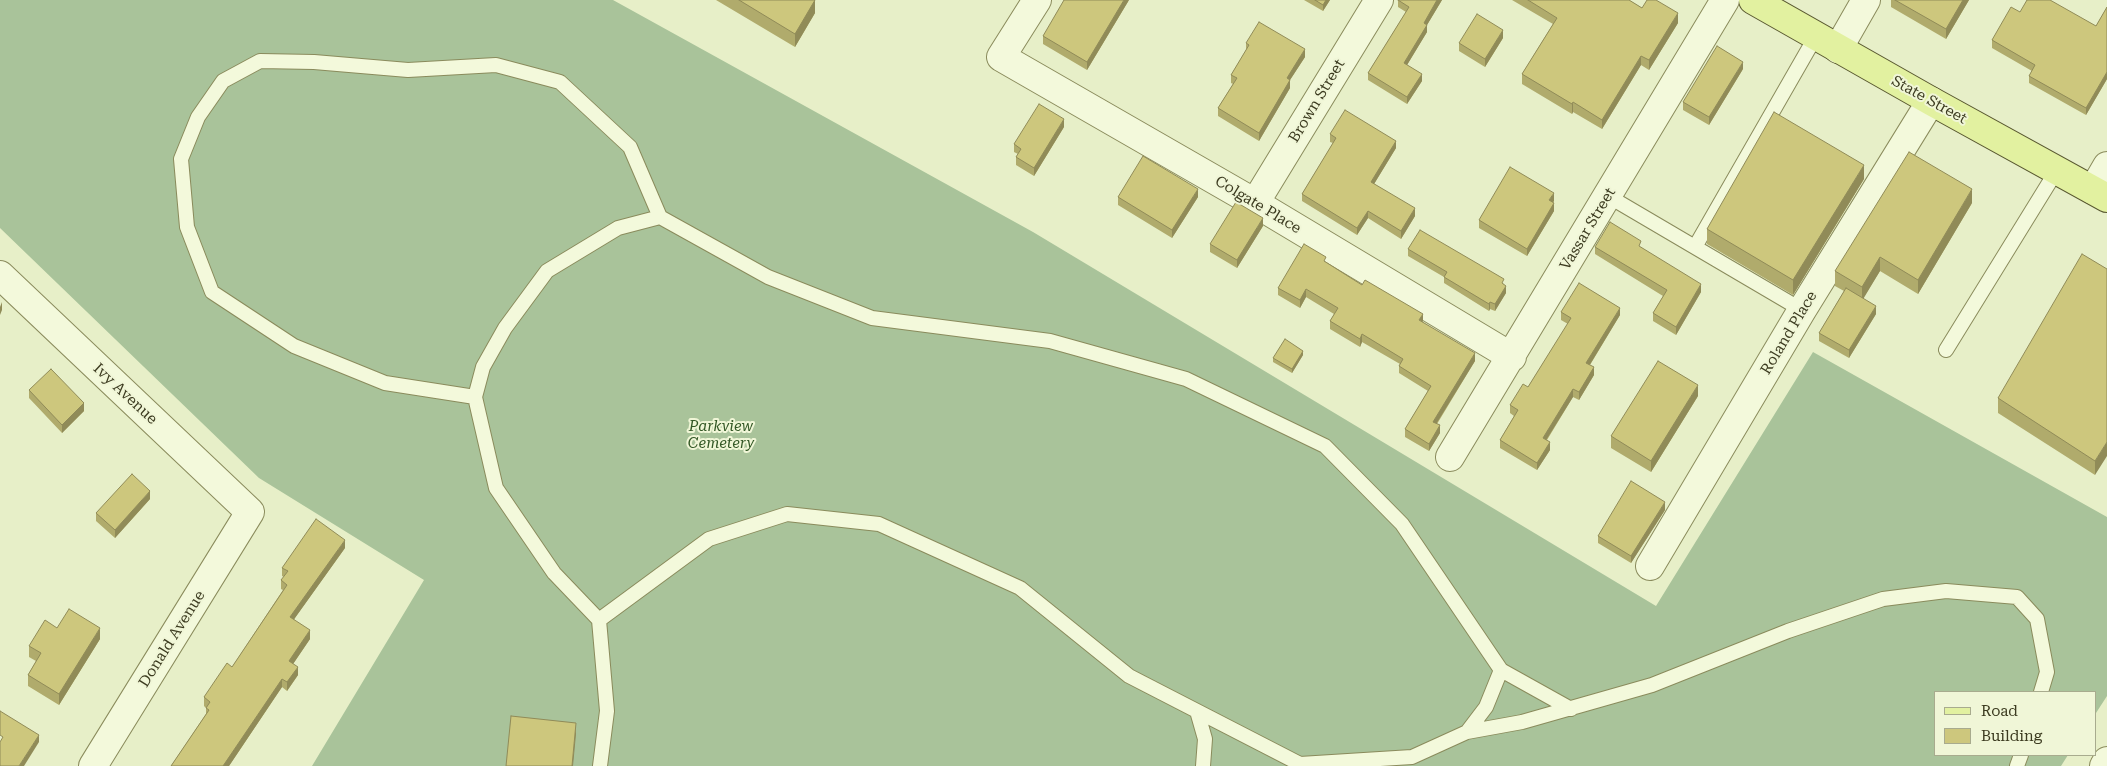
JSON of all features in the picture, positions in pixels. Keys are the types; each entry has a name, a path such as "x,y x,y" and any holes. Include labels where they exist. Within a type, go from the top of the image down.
{"main road":[{"name":"State Street","path":"1753,0 2100,194"}],"street":[{"name":"Colgate Place","path":"1037,0 1001,57 1255,203 1512,357"},
{"name":"Brown Street","path":"1255,203 1379,0"},
{"name":"Vassar Street","path":"1450,457 1512,357 1725,0"},
{"path":"1827,43 1866,0"},
{"name":"Roland Place","path":"1650,566 1802,310 1931,101"},
{"path":"2100,194 2107,166"},
{"name":"Ivy Avenue","path":"0,276 250,512"},
{"name":"Donald Avenue","path":"93,766 250,512"},
{"path":"2104,766 2107,761"}],"lane":[{"path":"1695,247 1827,43"},
{"path":"475,397 385,383 367,376 294,346 212,292 187,227 182,159 198,117 223,81 260,61 314,62 408,70 496,65 560,82 630,147 660,217 768,277 872,318 1050,341 1186,379 1325,446 1402,524 1501,670 1571,709"},
{"path":"1946,350 2057,170"},
{"path":"1608,196 1802,310"},
{"path":"600,766 607,711 600,620 554,573 496,488 475,397 483,367 505,328 547,271 618,228 660,217"},
{"path":"600,620 709,539 787,514 879,524 1020,588 1129,676 1299,765 1408,761 1467,732 1522,722 1652,685 1788,631 1883,599 1946,591 2017,597 2037,619 2047,672 2041,691"},
{"path":"1467,732 1486,707 1501,670"},
{"path":"1197,711 1205,739 1203,766"}],"green space":[{"name":"Parkview Cemetery","path":"0,0 613,0 1033,232 1656,606 1813,352 2107,517 2107,696 2097,711 2097,691 1934,691 1934,756 2067,756 2061,766 312,766 424,580 259,478 0,228"}],"building":[{"path":"739,0 815,0 795,34"},
{"path":"1064,0 1124,0 1087,62 1043,36"},
{"path":"1315,0 1326,0 1323,5"},
{"path":"1398,0 1437,0 1424,23 1427,25 1404,63 1422,74 1407,97 1368,73 1409,7"},
{"path":"1528,0 1629,0 1642,8 1647,0 1656,0 1678,13 1649,60 1641,56 1602,120 1522,74 1557,18"},
{"path":"1895,0 1963,0 1946,29"},
{"path":"2027,0 2050,0 2096,26 2107,7 2107,72 2086,108 2029,76 2035,65 1992,40 2011,7 2020,12"},
{"path":"1477,14 1503,30 1485,59 1459,43"},
{"path":"1259,22 1305,49 1287,78 1290,80 1259,133 1218,108 1237,78 1231,75 1249,45 1246,43"},
{"path":"1717,46 1743,62 1709,117 1683,102"},
{"path":"1039,104 1064,119 1034,168 1016,157 1021,149 1014,144"},
{"path":"1345,110 1396,141 1371,182 1415,208 1401,231 1368,211 1357,228 1302,194 1336,138 1330,134"},
{"path":"1774,112 1864,165 1793,280 1707,229"},
{"path":"1909,152 1972,189 1918,280 1880,257 1862,287 1835,271"},
{"path":"1143,156 1198,189 1172,230 1118,197"},
{"path":"1510,167 1554,193 1549,200 1554,203 1527,249 1479,220"},
{"path":"1236,202 1263,218 1237,260 1210,244"},
{"path":"1610,222 1641,241 1639,246 1701,284 1676,327 1653,313 1667,290 1595,247"},
{"path":"1420,230 1504,279 1502,283 1506,286 1495,304 1490,302 1489,304 1444,277 1447,272 1408,249"},
{"path":"1304,244 1326,257 1324,261 1362,285 1365,280 1423,314 1419,320 1475,353 1433,422 1440,425 1429,444 1405,429 1431,386 1399,366 1403,359 1362,334 1360,339 1330,321 1338,308 1306,289 1300,300 1278,288"},
{"path":"2082,254 2107,269 2107,442 2095,461 1998,398"},
{"path":"1579,283 1620,308 1586,363 1594,367 1579,392 1573,389 1543,438 1550,442 1537,463 1500,440 1518,410 1510,405 1523,384 1528,387 1571,318 1561,312"},
{"path":"1846,288 1876,306 1849,350 1819,333"},
{"path":"1285,339 1303,351 1292,369 1273,358"},
{"path":"1658,361 1698,385 1651,461 1611,436"},
{"path":"51,369 84,403 62,425 29,390"},
{"path":"132,474 150,491 115,530 96,513"},
{"path":"1631,481 1665,502 1631,556 1598,536"},
{"path":"316,519 345,540 290,617 310,630 289,661 298,667 287,682 282,679 223,766 171,766 209,710 206,708 210,702 204,697 227,663 232,667 287,585 281,580 288,571 282,568"},
{"path":"69,609 100,628 59,694 28,675 41,653 29,646 45,620 57,628"},
{"path":"0,711 39,735 19,766 0,766 0,742 3,737 0,735"},
{"path":"511,716 576,723 572,766 506,766"}]}
